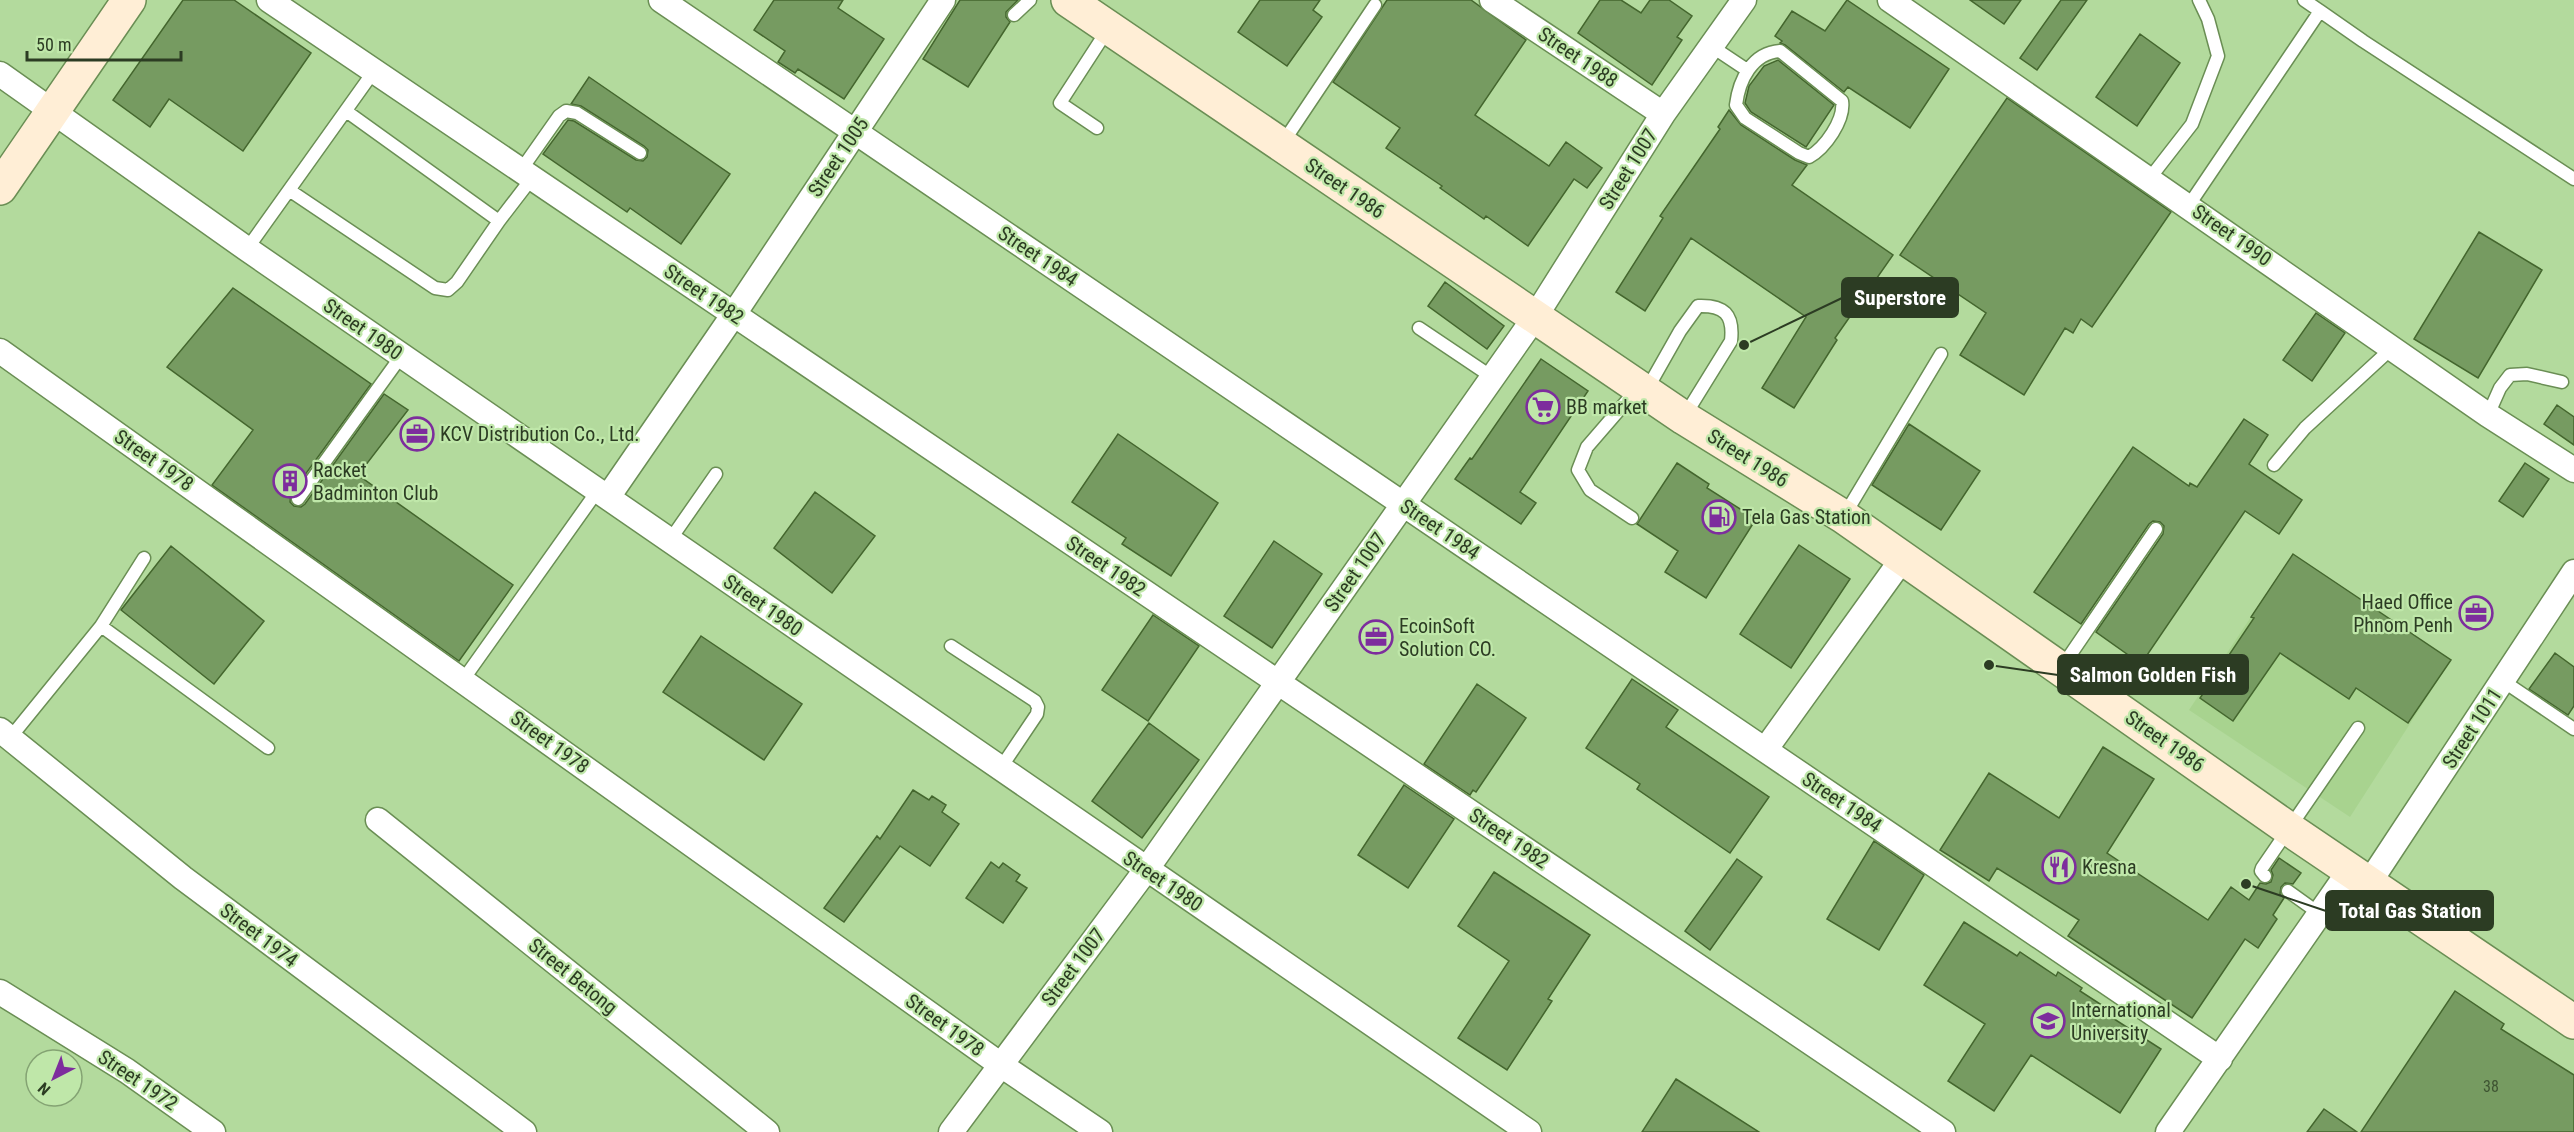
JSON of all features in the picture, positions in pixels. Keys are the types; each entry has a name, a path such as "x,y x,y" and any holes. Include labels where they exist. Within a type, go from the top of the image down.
{"main road":[{"path":"0,188 129,0"},
{"name":"Street 1986","path":"1068,0 1684,418 1844,517 2289,829 2574,1022"}],"street":[{"name":"Street 1982","path":"269,0 1943,1132"},
{"name":"Street 1984","path":"661,0 2220,1059"},
{"name":"Street 1005","path":"603,494 734,314 943,0"},
{"name":"Street 1988","path":"1492,0 1663,114"},
{"name":"Street 1007","path":"951,1132 1146,870 1535,317 1663,114 1743,0"},
{"name":"Street 1990","path":"1890,0 2488,414 2574,470"},
{"name":"Street 1980","path":"0,74 248,249 1529,1132"},
{"name":"Street 1978","path":"0,351 1001,1065 1100,1132"},
{"path":"1766,750 1903,558"},
{"name":"Street 1011","path":"2172,1131 2320,914 2360,877 2503,681 2574,572"},
{"name":"Street 1974","path":"5,734 183,878 524,1132"},
{"name":"Street Betong","path":"378,820 767,1132"},
{"name":"Street 1972","path":"0,992 127,1071 213,1132"}],"lane":[{"path":"1014,15 1030,0"},
{"path":"2150,178 2192,124 2218,56 2208,19 2199,0"},
{"path":"2304,0 2574,179"},
{"path":"1282,145 1375,5"},
{"path":"2189,205 2320,10"},
{"path":"1097,128 1060,103 1109,28"},
{"path":"1711,46 1747,70"},
{"path":"1780,51 1842,101 1844,110 1816,153 1809,157 1799,153 1745,118 1736,105 1738,87 1747,70 1770,52 1780,51"},
{"path":"248,249 374,71"},
{"path":"346,111 499,221"},
{"path":"289,190 435,288 447,290 457,282 499,221 559,116 566,111 577,114 640,153"},
{"path":"1632,518 1590,490 1578,470 1587,447 1642,390 1698,306 1715,306 1728,315 1733,328 1731,341 1684,418"},
{"path":"1419,328 1492,378"},
{"path":"2274,465 2304,428 2392,348"},
{"path":"1844,517 1941,354"},
{"path":"298,499 402,355"},
{"path":"2488,414 2500,388 2510,375 2527,374 2562,382"},
{"path":"670,540 716,474"},
{"path":"463,680 603,494"},
{"path":"2061,668 2156,529"},
{"path":"5,734 100,626 144,558"},
{"path":"100,626 268,748"},
{"path":"951,646 1035,701 1038,707 1037,714 1000,769"},
{"path":"2503,681 2574,729"},
{"path":"2265,876 2261,871 2262,868 2358,728"},
{"path":"2288,891 2320,914"}],"shaded area":[{"path":"2293,554 2451,660 2350,817 2189,710"}],"building":[{"path":"183,0 234,0 311,53 243,151 169,99 150,127 113,100"},
{"path":"774,0 843,0 838,8 884,39 844,99 798,69 795,73 778,62 785,51 754,30"},
{"path":"960,0 1018,0 1006,12 1006,17 1010,22 968,87 923,59"},
{"path":"1260,0 1320,0 1313,10 1322,17 1287,66 1238,32"},
{"path":"1387,0 1471,0 1526,40 1475,115 1549,166 1566,142 1602,168 1587,188 1574,179 1528,246 1486,216 1484,219 1440,188 1442,186 1386,148 1400,128 1333,82"},
{"path":"1600,0 1621,0 1641,13 1650,0 1669,0 1692,16 1677,37 1682,40 1652,85 1578,33"},
{"path":"1847,0 1949,69 1910,128 1848,87 1844,92 1780,43 1782,41 1775,36 1792,11 1825,31"},
{"path":"1970,0 2021,0 2004,24"},
{"path":"2061,0 2087,0 2037,70 2020,58"},
{"path":"2140,34 2180,63 2137,126 2096,97"},
{"path":"1778,60 1834,105 1806,147 1751,112 1745,103 1749,86 1764,66"},
{"path":"589,77 730,174 681,244 630,208 627,212 543,154 568,120 574,121 636,160 643,161 647,157 648,150 644,146 581,106 571,104"},
{"path":"2007,98 2171,212 2092,327 2081,319 2073,333 2065,328 2024,395 1960,355 1986,313 1900,255"},
{"path":"1729,110 1741,125 1795,160 1807,165 1792,185 1893,255 1835,338 1837,340 1794,408 1762,388 1806,317 1691,238 1645,311 1616,292 1663,218 1660,216 1720,129 1718,127"},
{"path":"2479,232 2542,270 2478,378 2414,339"},
{"path":"1445,282 1504,326 1487,349 1428,306"},
{"name":"Racket Badminton Club","path":"233,288 371,384 291,494 290,502 294,506 301,507 305,504 384,394 408,410 358,475 513,585 459,661 212,485 253,430 167,367"},
{"path":"2316,313 2345,333 2312,381 2283,360"},
{"path":"1541,359 1588,391 1520,492 1536,503 1521,524 1455,479 1470,458 1472,459"},
{"path":"2557,405 2574,417 2574,445 2544,424"},
{"path":"2244,419 2268,435 2249,464 2302,500 2279,534 2245,511 2141,664 2096,632 2163,534 2164,526 2160,522 2153,521 2149,524 2081,624 2034,592 2133,447 2189,486 2190,483 2197,487"},
{"path":"1909,424 1980,471 1941,530 1872,485"},
{"path":"1118,434 1218,503 1171,576 1122,544 1126,538 1072,502"},
{"path":"1677,463 1709,484 1707,488 1756,519 1706,598 1665,572 1678,551 1637,524"},
{"path":"2525,463 2549,479 2523,517 2499,501"},
{"path":"815,492 875,536 832,593 774,548"},
{"path":"1274,541 1322,574 1272,648 1224,616"},
{"path":"1799,545 1850,579 1791,668 1740,634"},
{"path":"171,546 264,621 214,684 121,610"},
{"path":"2293,554 2451,660 2408,723 2356,688 2349,699 2280,653 2233,721 2200,698 2254,618 2251,617"},
{"path":"1153,615 1199,646 1148,721 1102,690"},
{"path":"701,636 802,704 764,760 663,692"},
{"path":"2555,653 2574,667 2574,706 2568,715 2529,689"},
{"path":"1632,679 1678,710 1666,727 1769,797 1730,853 1637,789 1640,784 1586,748"},
{"path":"1477,684 1526,718 1476,792 1473,790 1470,795 1424,764"},
{"path":"1149,723 1199,760 1142,838 1092,801"},
{"path":"2103,747 2154,779 2107,853 2208,920 2231,887 2249,900 2260,883 2271,882 2273,875 2271,870 2279,858 2301,873 2293,884 2285,883 2281,887 2280,894 2284,898 2273,915 2277,919 2258,948 2245,939 2192,1018 2068,936 2079,920 1997,868 1989,881 1940,850 1989,773 2059,818"},
{"path":"1404,785 1454,819 1408,888 1358,855"},
{"path":"913,790 929,800 932,796 946,805 942,812 959,824 930,866 900,846 844,922 824,908 877,836 880,839"},
{"path":"1874,841 1924,875 1879,950 1827,919"},
{"path":"1737,859 1762,877 1710,950 1685,931"},
{"path":"991,862 999,868 1003,863 1020,875 1016,881 1027,888 1003,923 966,898"},
{"path":"1494,872 1590,935 1548,999 1552,1001 1507,1070 1458,1038 1509,961 1458,926"},
{"name":"International University","path":"1964,922 2017,956 2020,952 2056,976 2058,972 2082,988 2080,991 2114,1013 2111,1017 2161,1049 2120,1113 2031,1055 1994,1111 1948,1081 1985,1024 1924,985"},
{"path":"2455,991 2504,1024 2501,1029 2574,1075 2574,1132 2361,1132"},
{"path":"1676,1079 1759,1132 1642,1132"},
{"path":"2324,1109 2357,1132 2307,1132"}],"place":[{"name":"Superstore","path":"1744,345"},
{"name":"BB market","path":"1543,407"},
{"name":"KCV Distribution Co., Ltd.","path":"417,434"},
{"name":"Racket Badminton Club","path":"290,481"},
{"name":"Tela Gas Station","path":"1719,517"},
{"name":"Haed Office Phnom Penh","path":"2476,613"},
{"name":"EcoinSoft Solution CO.","path":"1376,637"},
{"name":"Salmon Golden Fish","path":"1989,665"},
{"name":"Kresna","path":"2059,867"},
{"name":"Total Gas Station","path":"2246,884"},
{"name":"International University","path":"2048,1021"}]}
